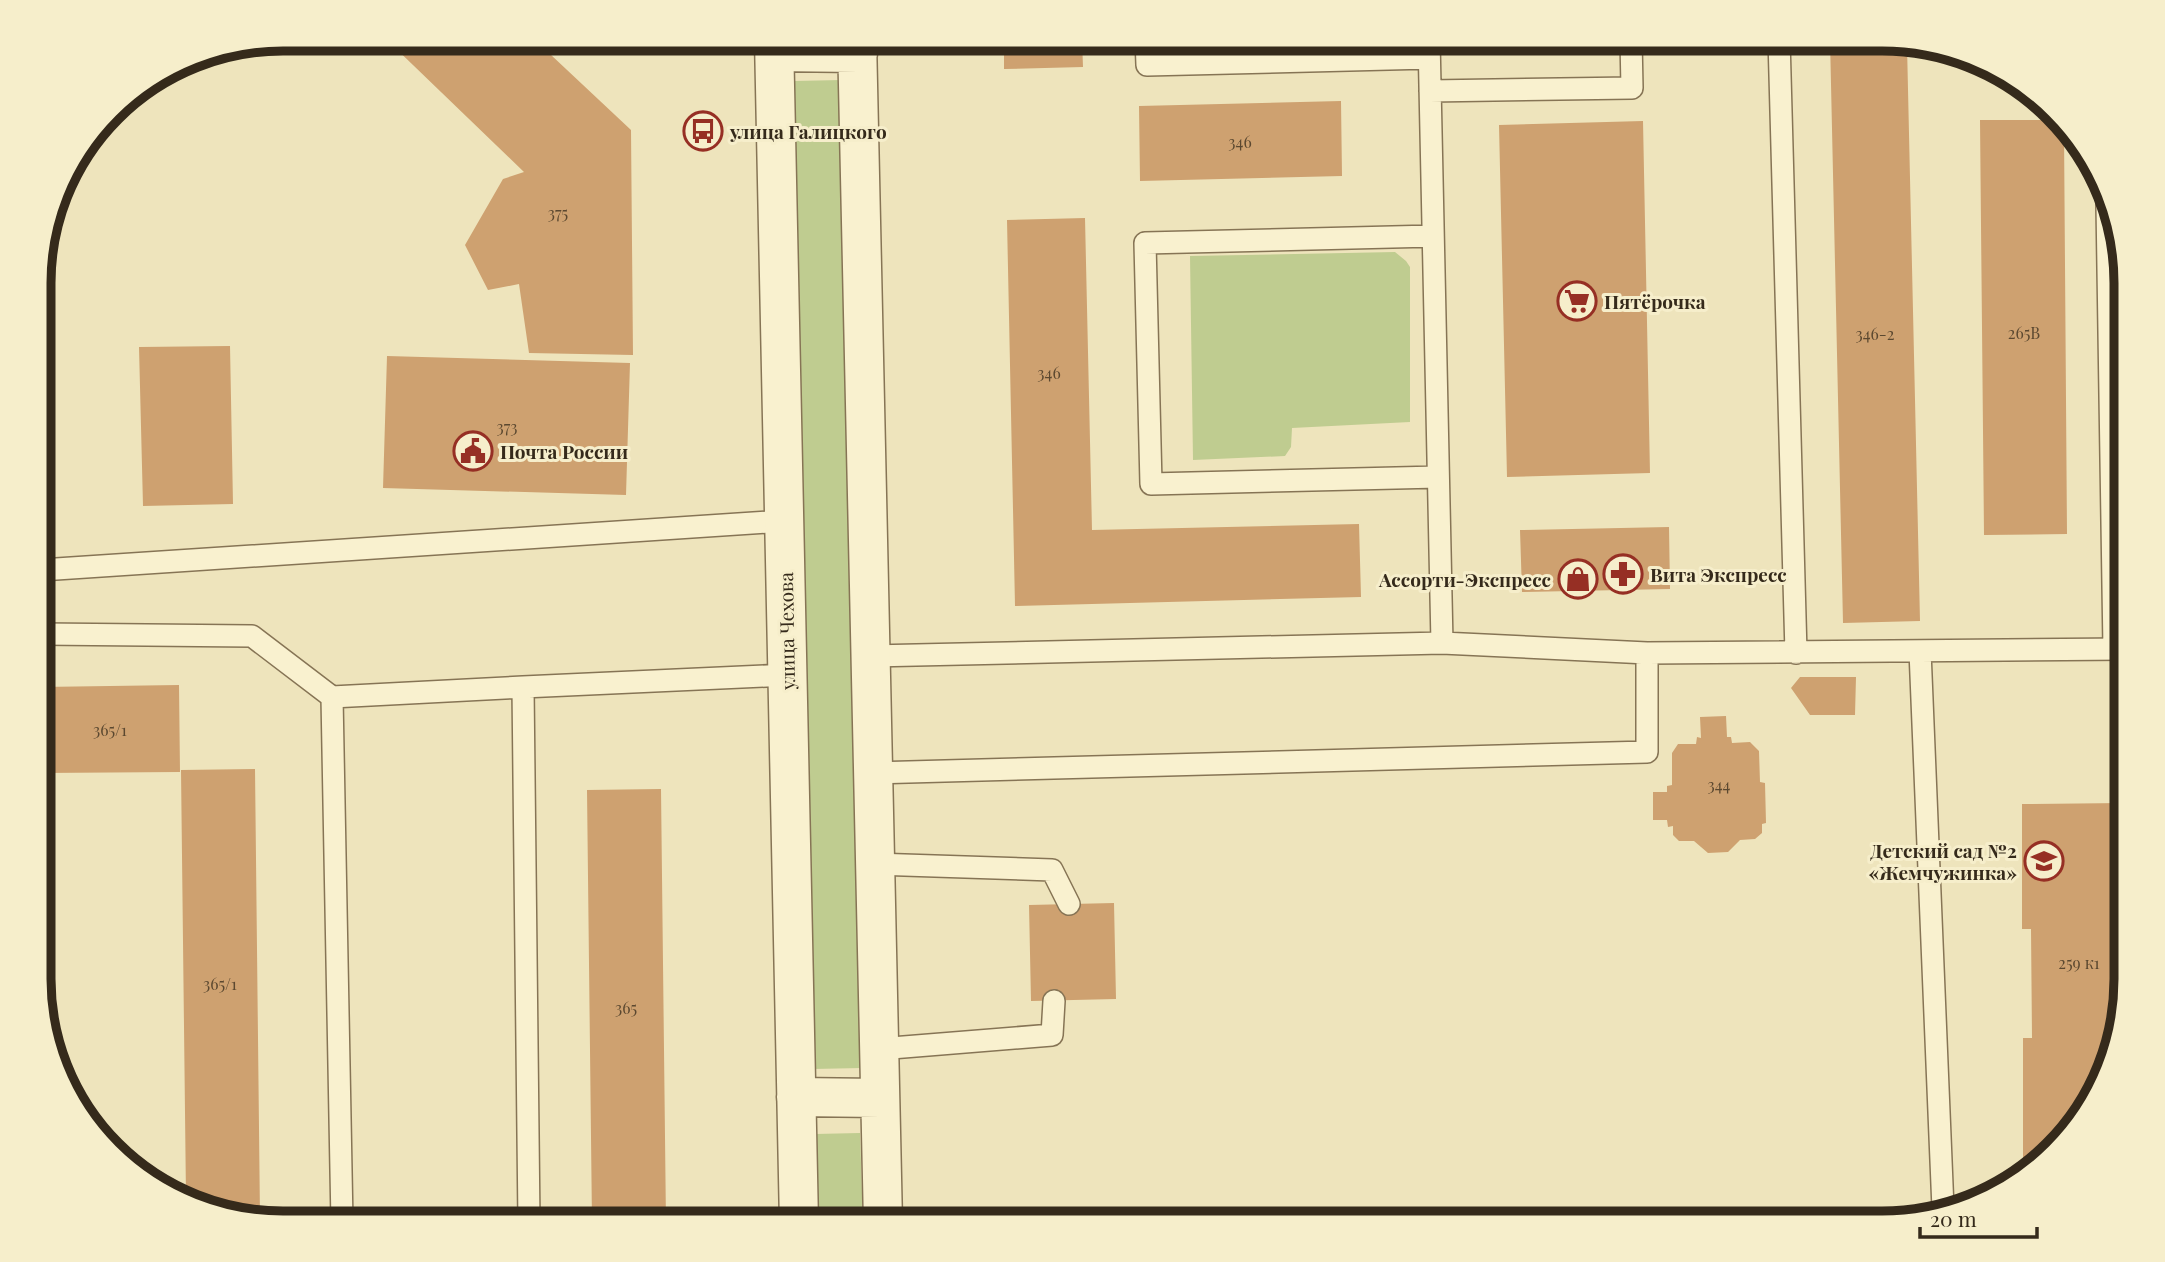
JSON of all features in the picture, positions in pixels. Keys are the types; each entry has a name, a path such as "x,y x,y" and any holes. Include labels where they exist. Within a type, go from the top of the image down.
{"street":[{"name":"улица Чехова","path":"774,51 799,1211"},
{"path":"858,51 883,1211"},
{"path":"796,1097 880,1098"}],"lane":[{"path":"1146,51 1147,65 1379,51"},
{"path":"1429,51 1442,642"},
{"path":"1430,91 1632,88 1631,51"},
{"path":"1779,51 1796,653"},
{"path":"2108,232 2114,444"},
{"path":"1433,236 1145,243 1151,484 1438,477"},
{"path":"51,569 784,521"},
{"path":"51,634 252,636 332,697 788,674"},
{"path":"871,656 1442,642 1647,653 2114,649"},
{"path":"1920,651 1943,1203"},
{"path":"872,774 1647,752 1647,653"},
{"path":"523,687 529,1211"},
{"path":"332,697 342,1211"},
{"path":"874,864 1052,870 1069,904"},
{"path":"879,1049 1052,1035 1054,1001"}],"green space":[{"path":"842,80 862,1068 813,1069 794,81"},
{"path":"1395,252 1410,267 1410,422 1292,428 1291,447 1285,456 1193,460 1190,256"},
{"path":"860,1133 863,1211 817,1211 815,1134"}],"building":[{"path":"398,51 547,51 631,130 633,355 529,353 519,284 488,290 465,245 503,179 524,172"},
{"path":"1004,51 1082,51 1083,67 1004,69"},
{"path":"1830,51 1907,53 1920,621 1843,623"},
{"path":"1341,101 1342,176 1140,181 1139,106"},
{"path":"1980,120 2047,120 2064,140 2067,534 1984,535"},
{"path":"1643,121 1650,473 1507,477 1499,125"},
{"path":"1085,218 1092,530 1359,524 1361,597 1015,606 1007,220"},
{"path":"230,346 233,504 143,506 139,347"},
{"path":"387,356 630,363 626,495 383,488"},
{"path":"1669,527 1670,589 1522,592 1520,530"},
{"path":"1800,677 1856,677 1855,715 1810,715 1791,688"},
{"path":"179,685 180,772 51,773 51,687"},
{"path":"1726,716 1727,737 1731,737 1732,743 1750,742 1759,751 1760,782 1765,783 1766,823 1762,824 1762,833 1755,839 1740,840 1728,852 1708,853 1694,841 1679,841 1673,835 1673,826 1668,827 1667,820 1653,820 1653,792 1667,792 1667,786 1672,785 1672,753 1678,744 1696,744 1697,737 1701,738 1700,717"},
{"path":"255,769 260,1209 223,1203 186,1190 181,770"},
{"path":"661,789 666,1211 592,1211 587,790"},
{"path":"2114,803 2114,994 2106,1039 2097,1068 2083,1095 2066,1120 2026,1161 2023,1161 2023,1038 2032,1038 2031,929 2022,929 2022,804"},
{"path":"1114,903 1116,999 1031,1001 1029,905"}],"place":[{"name":"улица Галицкого","path":"703,131"},
{"name":"Пятёрочка","path":"1577,301"},
{"name":"Почта России","path":"473,451"},
{"name":"Вита Экспресс","path":"1623,574"},
{"name":"Ассорти-Экспресс","path":"1578,579"},
{"name":"Детский сад №2 «Жемчужинка»","path":"2044,861"}]}
